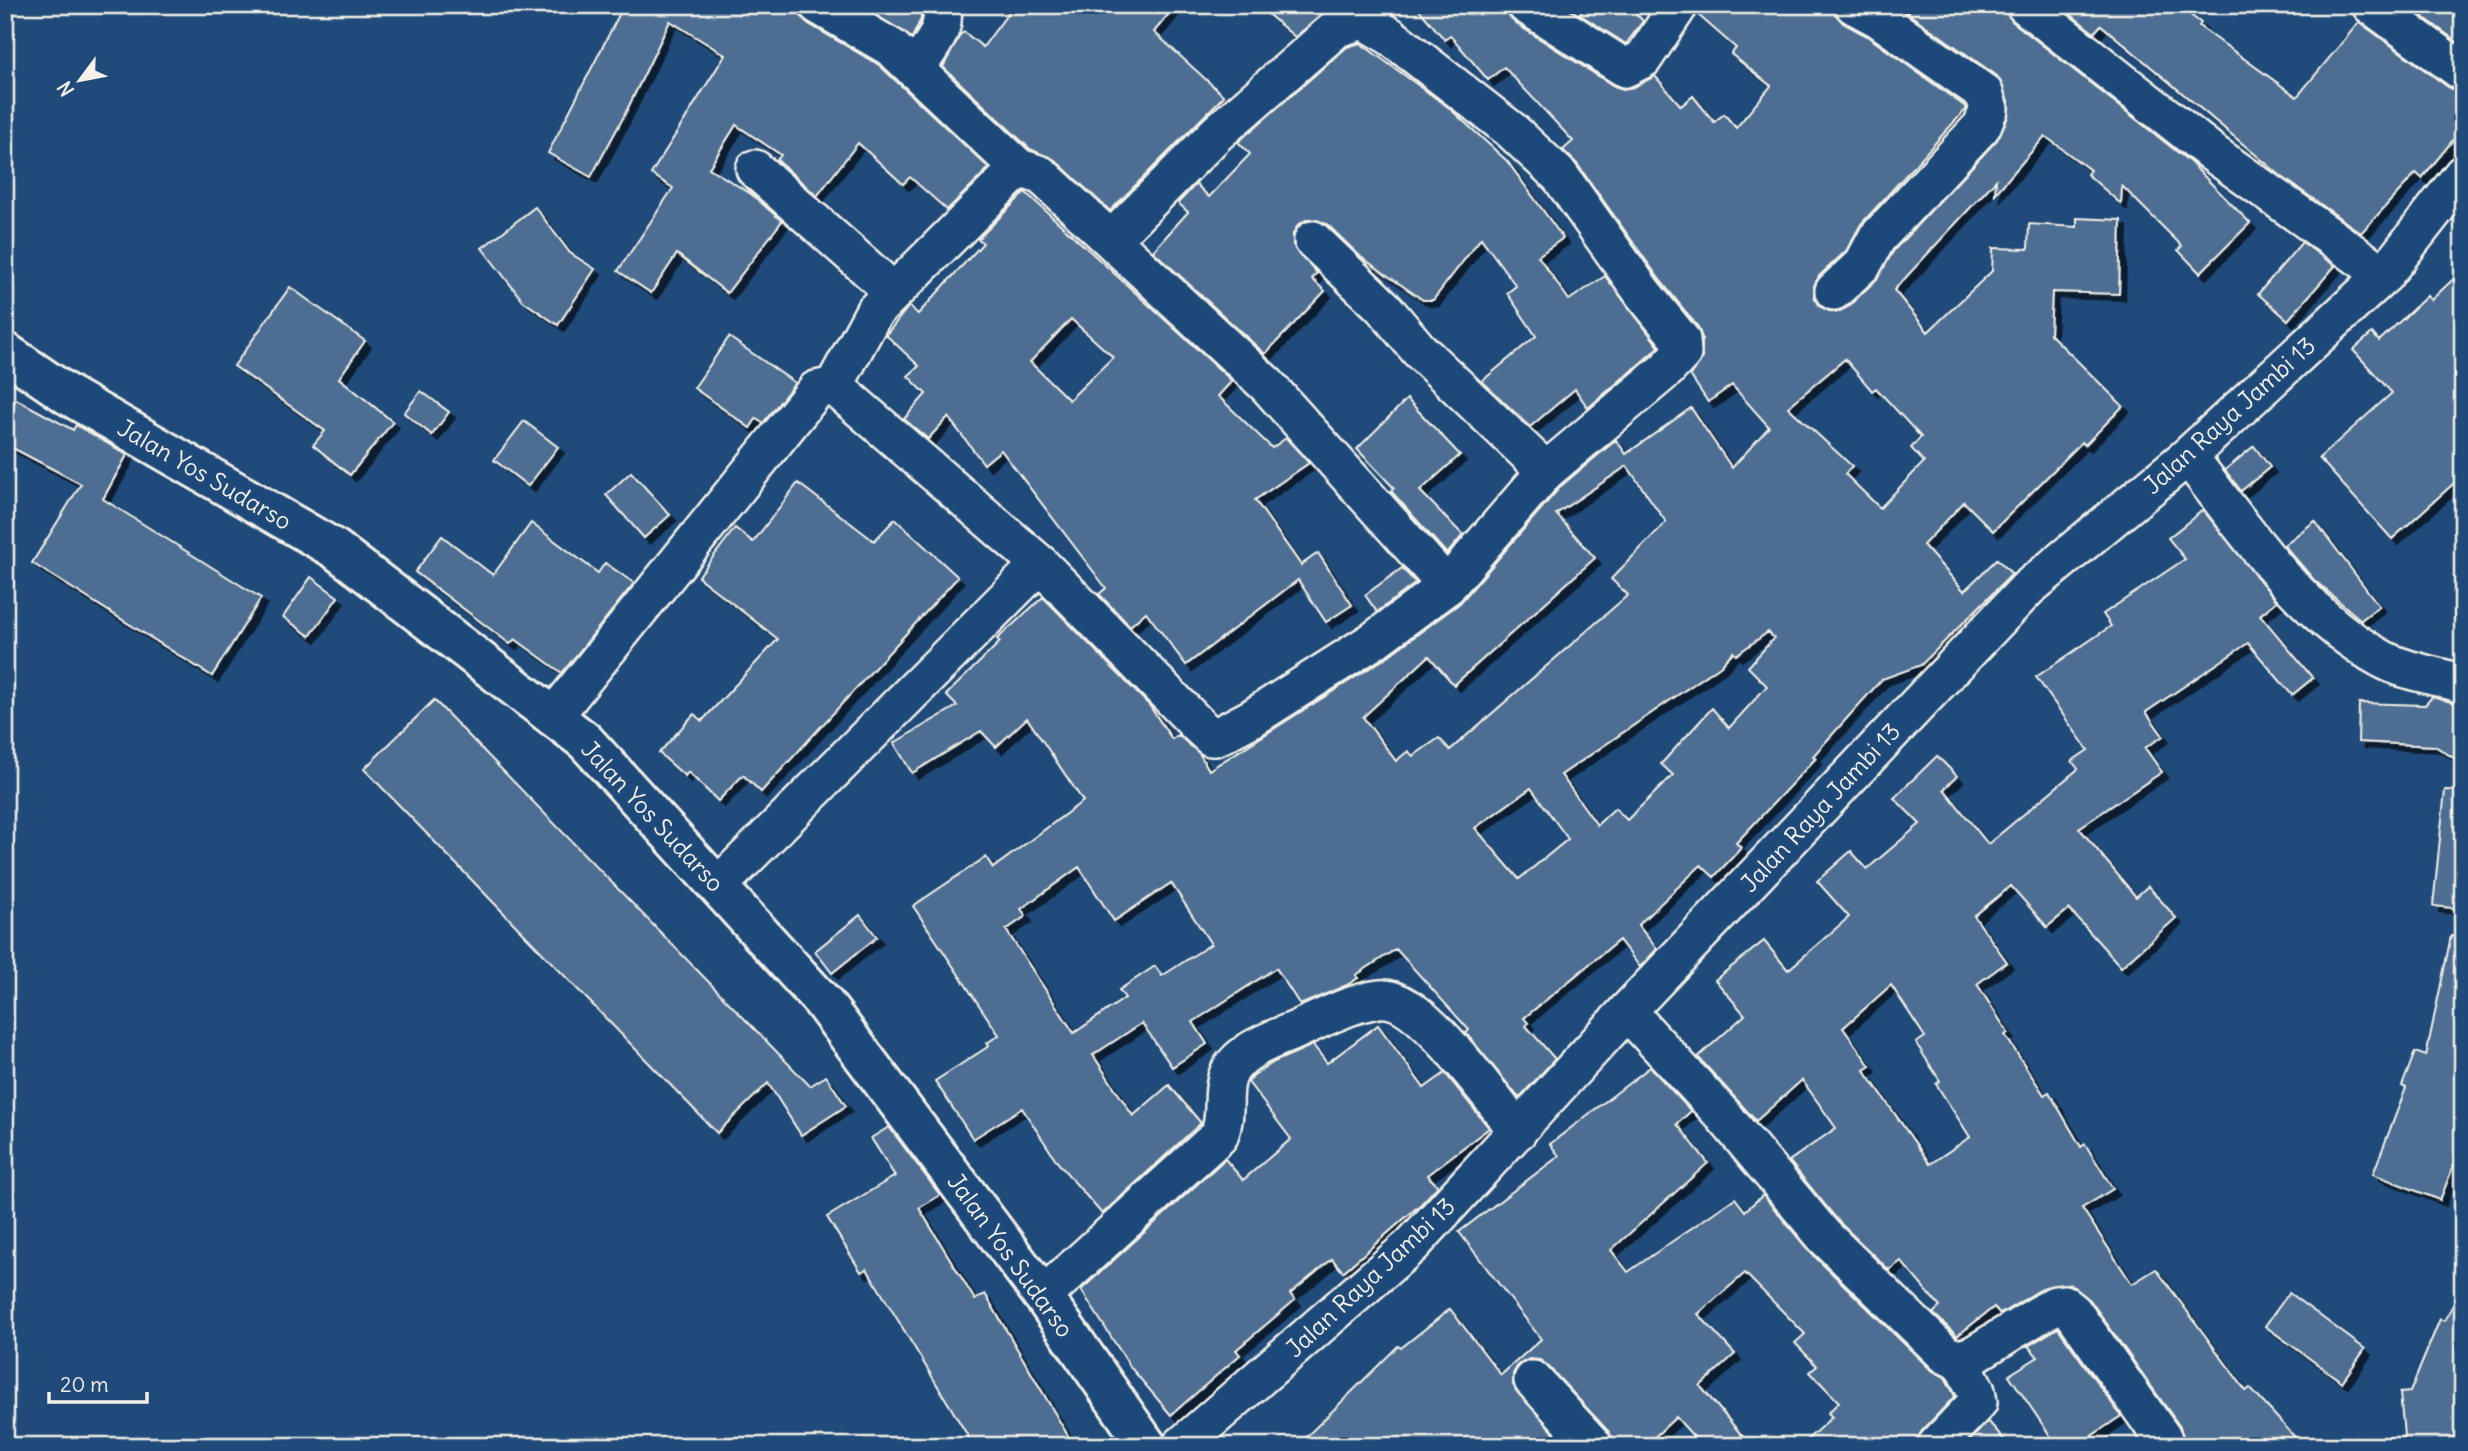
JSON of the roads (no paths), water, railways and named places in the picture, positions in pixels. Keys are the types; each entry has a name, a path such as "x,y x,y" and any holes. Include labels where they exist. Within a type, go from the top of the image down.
{"highway":[{"name":"Jalan Yos Sudarso","path":"5,352 68,395 335,549 585,741 822,1001 1043,1296 1147,1446"}],"street":[{"path":"818,5 892,48 1019,168 1041,174 1112,239 1267,385 1447,586"},
{"path":"915,70 941,29 944,16 940,5"},
{"path":"1526,5 1625,68 1643,59 1679,5"},
{"path":"1834,291 1863,264 1877,238 1982,126 1989,109 1984,93 1878,18 1854,5"},
{"path":"2025,5 2214,154 2384,275"},
{"path":"2371,5 2463,72"},
{"path":"834,387 1040,564 1210,737 1252,718 1373,642 1447,586 1546,471 1668,369 1682,353 1681,340 1643,293 1560,176 1500,121 1390,36 1363,20 1337,28 1247,107 1112,239"},
{"path":"834,387 874,312 1019,168"},
{"path":"755,169 894,292"},
{"name":"Jalan Raya Jambi 13","path":"1181,1446 1412,1245 1627,1011 2028,588 2188,456 2384,275 2463,174"},
{"path":"1313,240 1383,307 1419,350 1546,471"},
{"path":"553,717 816,390 834,387"},
{"path":"2188,456 2289,584 2333,629 2383,660 2463,684"},
{"path":"719,886 1040,564"},
{"path":"1043,1296 1219,1136 1226,1118 1226,1079 1237,1059 1278,1037 1352,1006 1380,999 1393,999 1418,1013 1518,1131"},
{"path":"1627,1011 1722,1114 1824,1236 1946,1355 1960,1359 1973,1354 2055,1305 2063,1304 2073,1312 2163,1439"},
{"path":"1936,1446 1978,1402 1976,1391 1960,1359"},
{"path":"1533,1380 1594,1446"}]}
